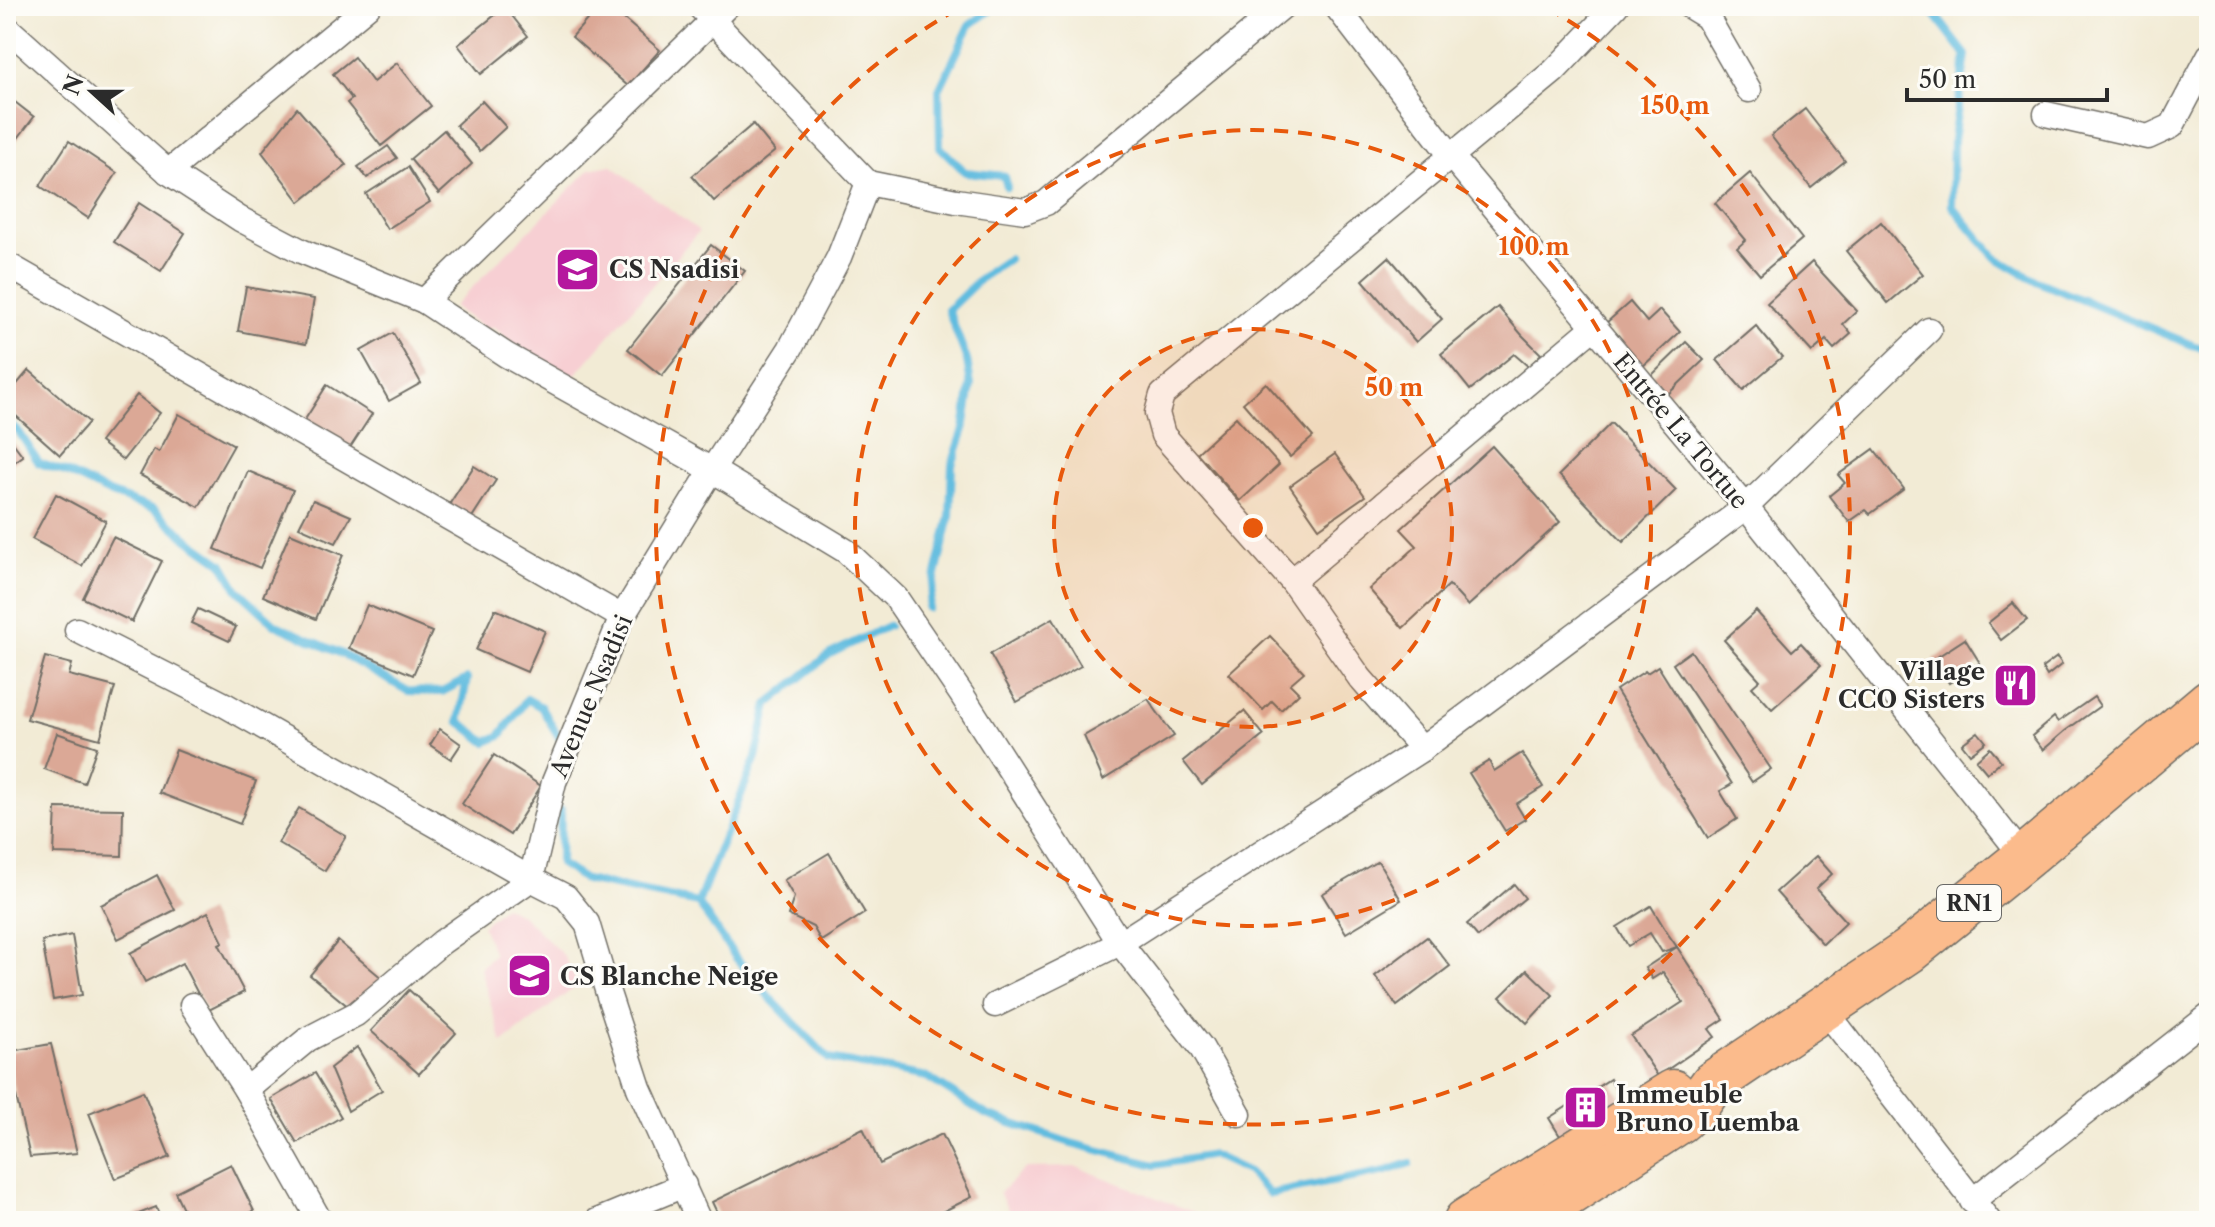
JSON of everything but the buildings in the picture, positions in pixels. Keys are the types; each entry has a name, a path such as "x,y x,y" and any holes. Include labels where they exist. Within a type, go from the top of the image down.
{"highway":[{"name":"RN1","path":"1549,1219 1681,1120 1713,1083 1909,951 2209,702"},
{"name":"RN1","path":"1466,1221 1659,1099 1682,1087 1713,1083"},
{"path":"1549,1219 1555,1164"}],"street":[{"path":"424,301 713,10 868,183 1025,211 1046,203 1283,6"},
{"name":"Entrée La Tortue","path":"1336,6 1452,157 1746,507 2024,858"},
{"path":"1422,749 1360,678 1292,581 1163,435 1157,413 1162,395 1554,71 1616,6"},
{"path":"1689,6 1707,17 1749,90"},
{"path":"168,172 365,7"},
{"path":"6,27 168,172 240,219 301,251 424,301 506,355 712,470 846,551 896,598 962,695 1120,943 1201,1047 1239,1114"},
{"path":"2046,114 2148,137 2172,126 2209,56"},
{"name":"Avenue Nsadisi","path":"531,879 554,782 622,617 790,349 839,257 868,183"},
{"path":"6,264 622,617"},
{"path":"1292,581 1594,327"},
{"path":"995,1005 1120,943 1422,749 1746,507 1929,330"},
{"path":"77,630 225,705 566,897 587,923 639,1088 699,1221"},
{"path":"246,1090 308,1039 356,1014 442,942 531,879"},
{"path":"192,1005 246,1090 320,1221"},
{"path":"1825,1010 1989,1221"},
{"path":"1972,1201 2209,1016"},
{"path":"597,1221 684,1185"}],"shaded area":[{"name":"CS Nsadisi","path":"611,165 699,231 559,394 493,326 487,330 453,307 590,169"},
{"name":"CS Blanche Neige","path":"505,906 523,916 564,956 578,985 502,1043 480,968 494,954 482,926"},
{"path":"1077,1167 1216,1221 1014,1221 999,1193 1026,1168"}],"waterway":[{"path":"996,6 970,25 939,90 940,147 965,172 1004,176 1007,187"},
{"path":"1928,6 1966,55 1953,140 1952,206 1995,257 2034,280 2209,350"},
{"path":"928,608 950,516 952,465 964,429 971,385 967,360 948,310 982,277 1008,259"},
{"path":"6,421 19,432 39,463 155,510 222,563 238,590 276,625 342,654 408,691 442,692 467,679 459,721 486,742 500,736 527,699 541,707 560,739"},
{"path":"888,626 830,654 768,704 756,757 698,903 736,958 829,1059 927,1077 987,1115 1071,1143 1155,1165 1213,1155 1247,1171 1270,1194 1386,1171 1410,1163"},
{"path":"561,810 560,864 585,880 698,903"}],"place":[{"name":"CS Nsadisi","path":"578,269"},
{"name":"Village CCO Sisters","path":"2016,685"},
{"name":"CS Blanche Neige","path":"529,976"},
{"name":"Immeuble Bruno Luemba","path":"1585,1108"}]}
